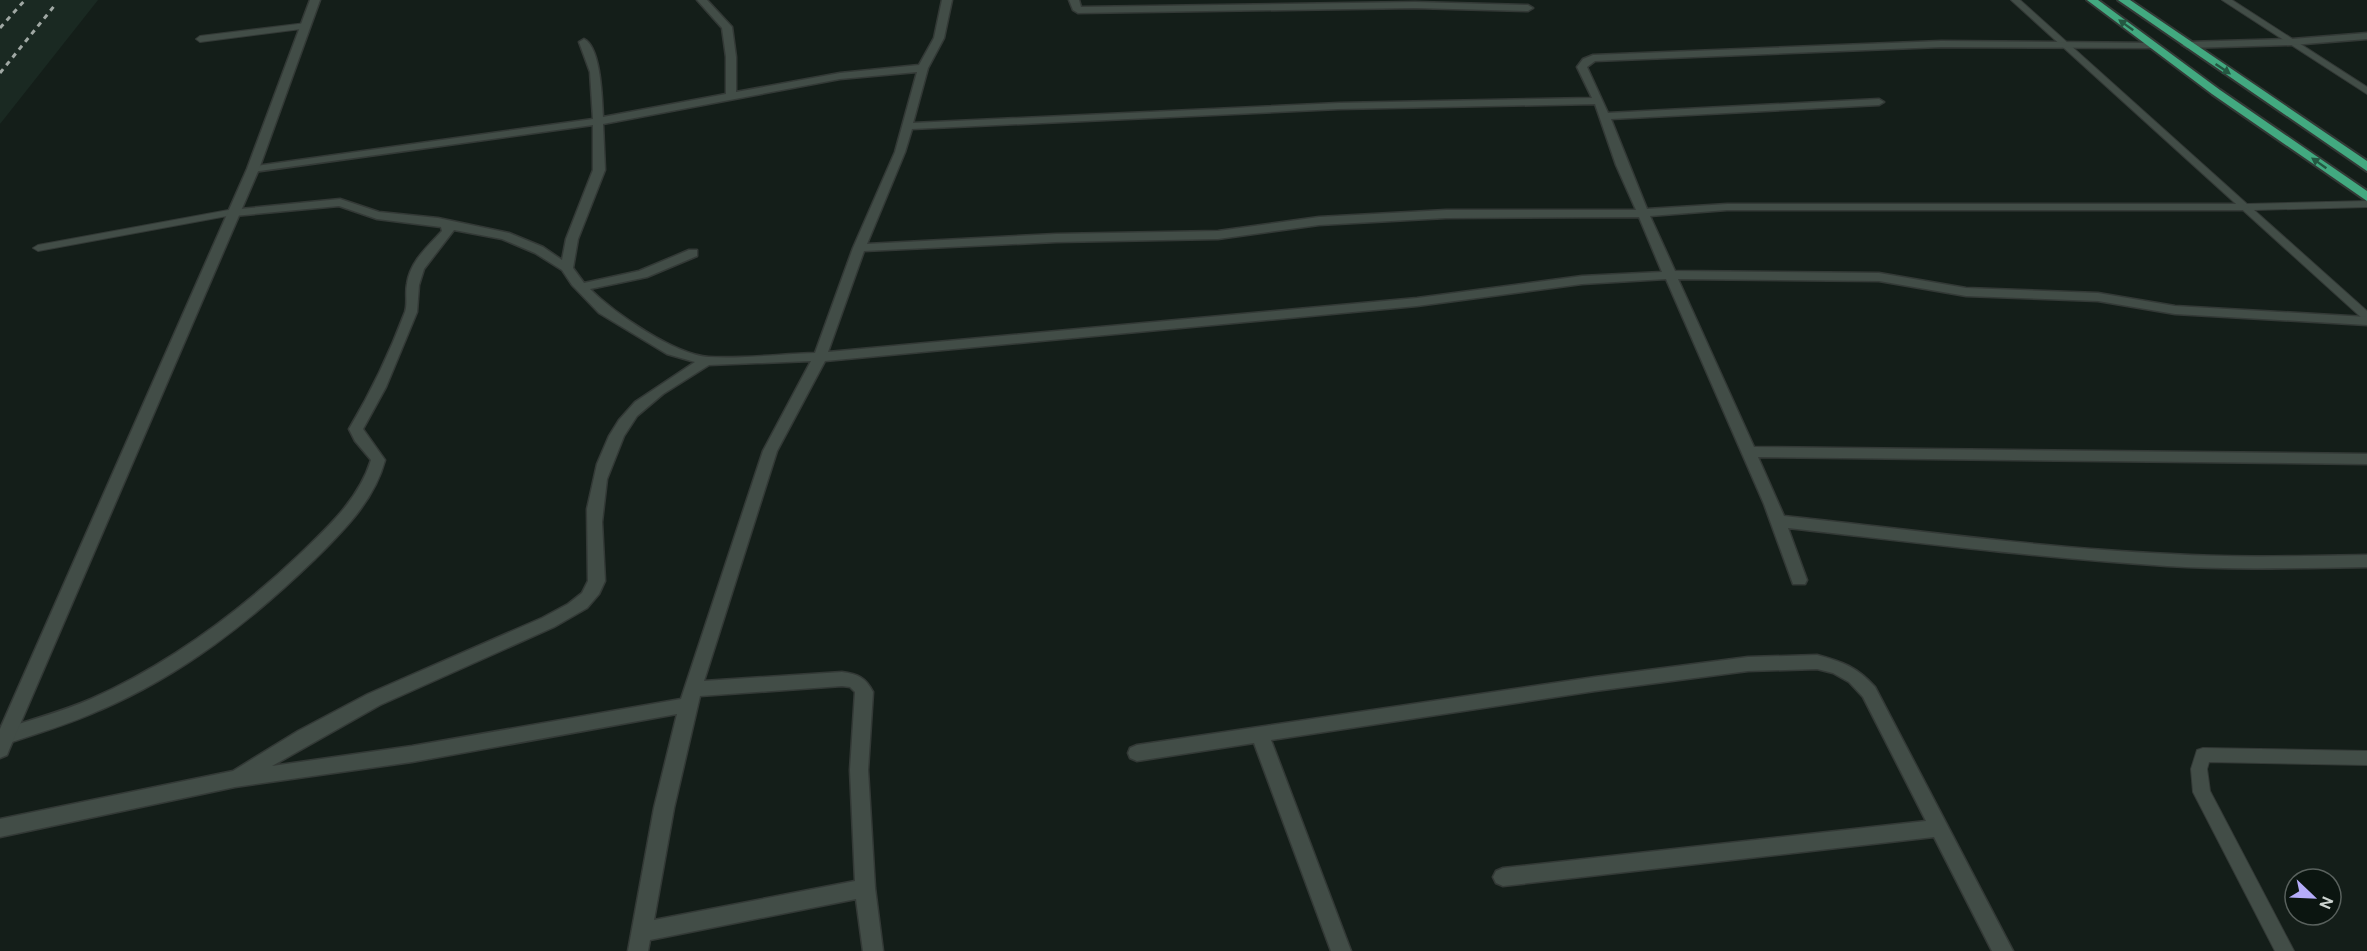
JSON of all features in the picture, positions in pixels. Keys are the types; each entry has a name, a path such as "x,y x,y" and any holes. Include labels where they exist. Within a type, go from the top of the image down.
{"highway":[{"path":"2092,0 2216,92 2367,197"},
{"path":"2123,0 2367,167"}],"street":[{"path":"3,743 253,170 315,0"},
{"path":"702,0 727,27 731,57 731,95"},
{"path":"865,888 636,945 664,808 691,697 770,451 820,357 858,248 900,153 923,68 939,38 947,0"},
{"path":"1074,0 1078,10 1251,3 1528,8"},
{"path":"2187,45 2292,42 2367,36"},
{"path":"567,268 572,239 599,170 600,121 596,72 584,42"},
{"path":"1799,580 1778,521 1749,452 1643,213 1599,101 1582,67 1586,61 1593,58 1941,44 2152,45"},
{"path":"253,170 600,121 840,76 923,68"},
{"path":"908,126 1339,106 1599,101"},
{"path":"1605,116 1879,102"},
{"path":"234,212 340,202 377,215 438,222 505,236 539,250 567,268 581,287 604,310 643,335 672,351 706,361 820,357 1417,302 1582,280 1670,275 1879,277 1965,292 2098,297 2175,310 2367,319"},
{"path":"858,248 1056,238 1218,235 1318,221 1446,214 1643,213 1727,207 2243,207"},
{"path":"3,743 96,704 159,674 223,632 282,582 345,519 375,473 378,460 373,450 358,438 356,429 379,388 404,326 413,310 416,269 448,232 447,225"},
{"path":"581,287 643,273 693,253"},
{"path":"235,779 291,743 420,677 549,622 576,608 590,596 596,582 594,521 600,479 618,432 632,413 651,396 706,361"},
{"path":"1749,452 2367,459"},
{"path":"1778,521 2017,547 2168,560 2367,561"},
{"path":"1137,753 1595,684 1748,664 1817,662 1838,668 1855,677 1869,692 2003,951"},
{"path":"0,828 235,779 412,754 691,697 842,679 853,680 862,685 864,692 859,770 865,888 873,951"},
{"path":"1260,735 1341,951"},
{"path":"1503,878 1940,828"}],"lane":[{"path":"2015,0 2367,319"},
{"path":"2226,0 2367,91"},
{"path":"200,39 306,26"},
{"path":"2243,207 2367,204"},
{"path":"38,248 234,212"},
{"path":"2285,951 2202,792 2199,769 2203,755 2367,758"}],"shaded area":[{"path":"0,0 98,0 0,124"}],"railway":[{"path":"0,28 25,0"},
{"path":"0,73 55,5"}]}
